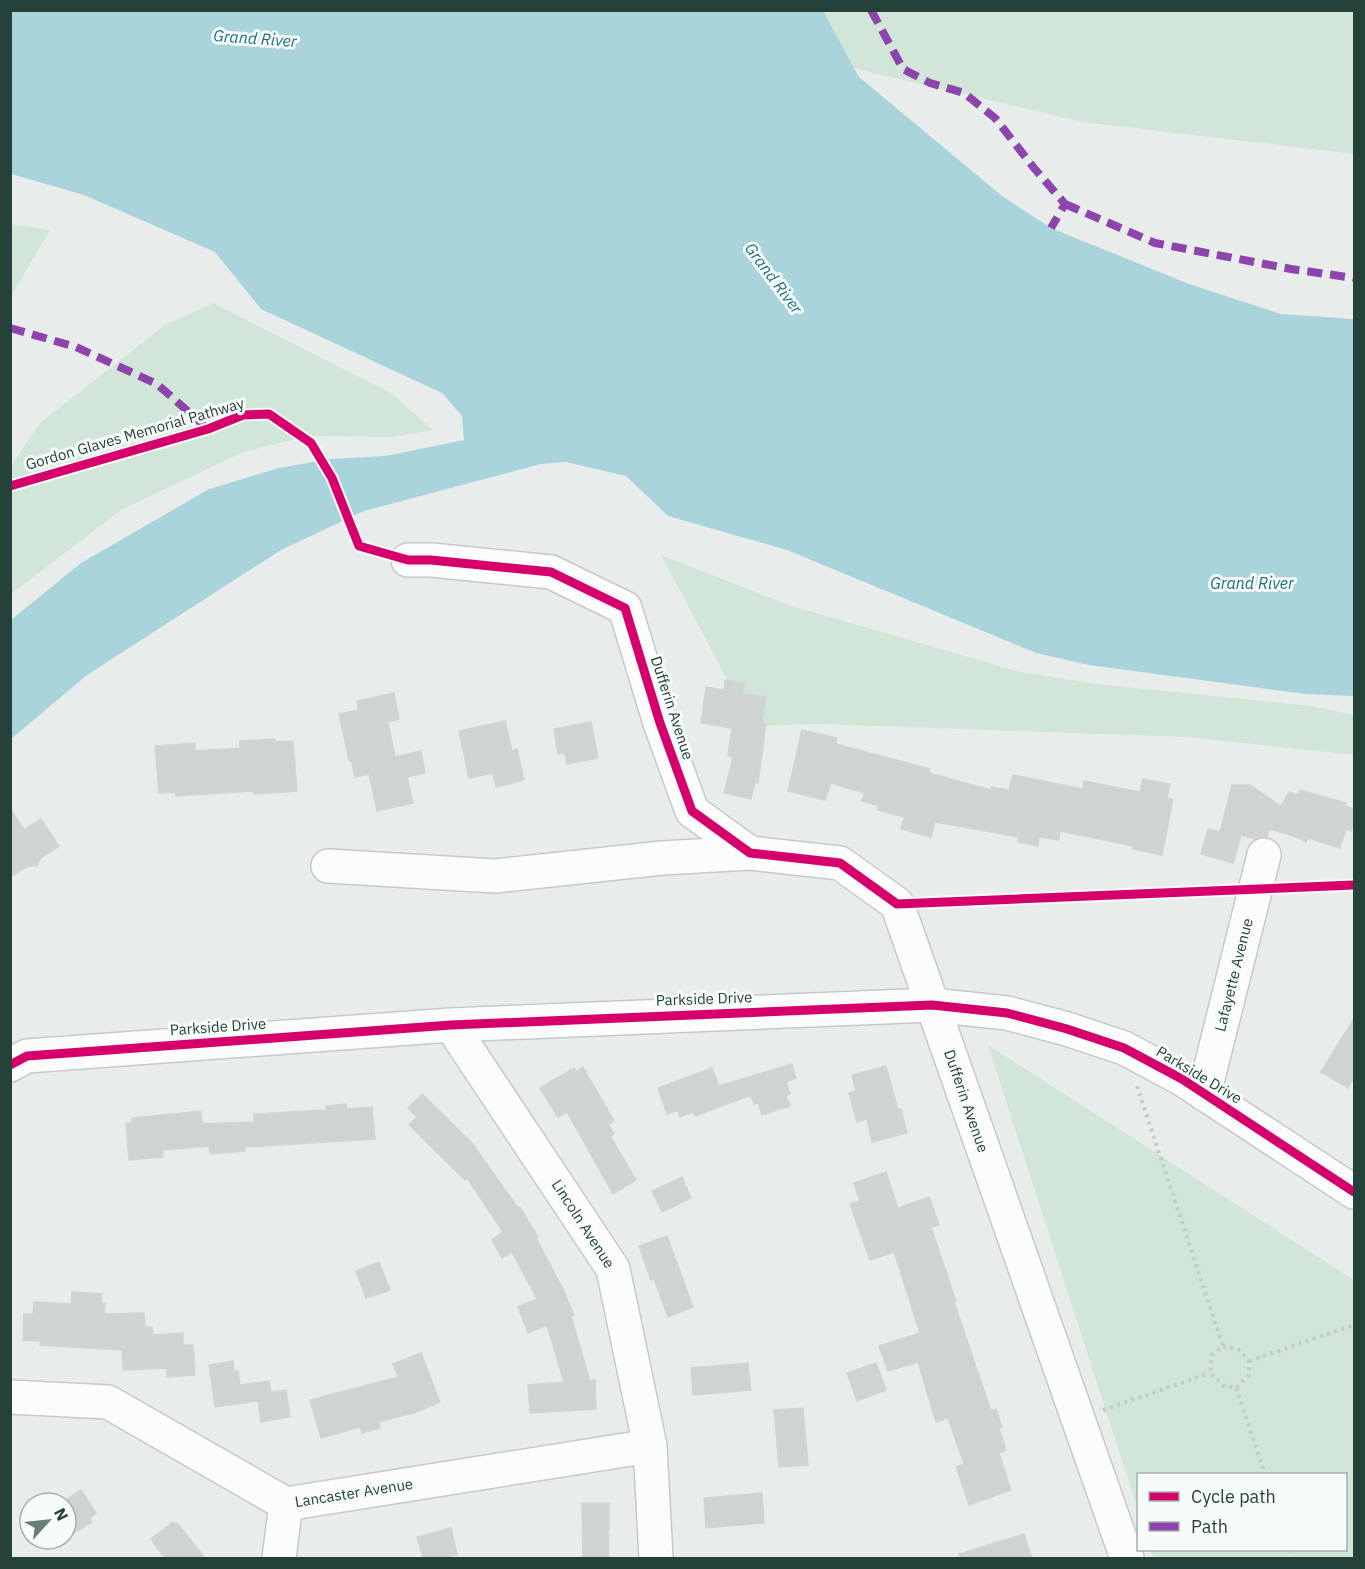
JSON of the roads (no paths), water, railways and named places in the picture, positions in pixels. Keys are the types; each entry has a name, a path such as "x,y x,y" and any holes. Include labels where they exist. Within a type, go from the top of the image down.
{"street":[{"name":"Dufferin Avenue","path":"408,560 551,572 625,608 660,723 692,811 750,853 840,863 897,904 1127,1558"},
{"path":"328,866 495,876 662,858 750,853"},
{"name":"Lafayette Avenue","path":"1204,1094 1264,855"},
{"name":"Parkside Drive","path":"10,1065 27,1056 451,1025 932,1005 1007,1013 1067,1029 1124,1048 1182,1079 1354,1192"},
{"name":"Lincoln Avenue","path":"451,1025 613,1269 650,1446 656,1558"},
{"name":"Lancaster Avenue","path":"10,1397 108,1402 286,1504 650,1446"},
{"path":"279,1558 286,1504"}],"water":[{"name":"Grand River","path":"11,10 823,11 859,77 1002,196 1051,228 1189,284 1281,314 1354,319 1354,696 1306,694 1089,665 1036,653 787,550 668,516 626,476 566,462 541,464 364,511 281,550 87,675 11,739 11,620 81,563 209,489 279,468 330,459 386,456 464,440 462,416 442,393 261,309 215,252 84,195 11,174"}]}
